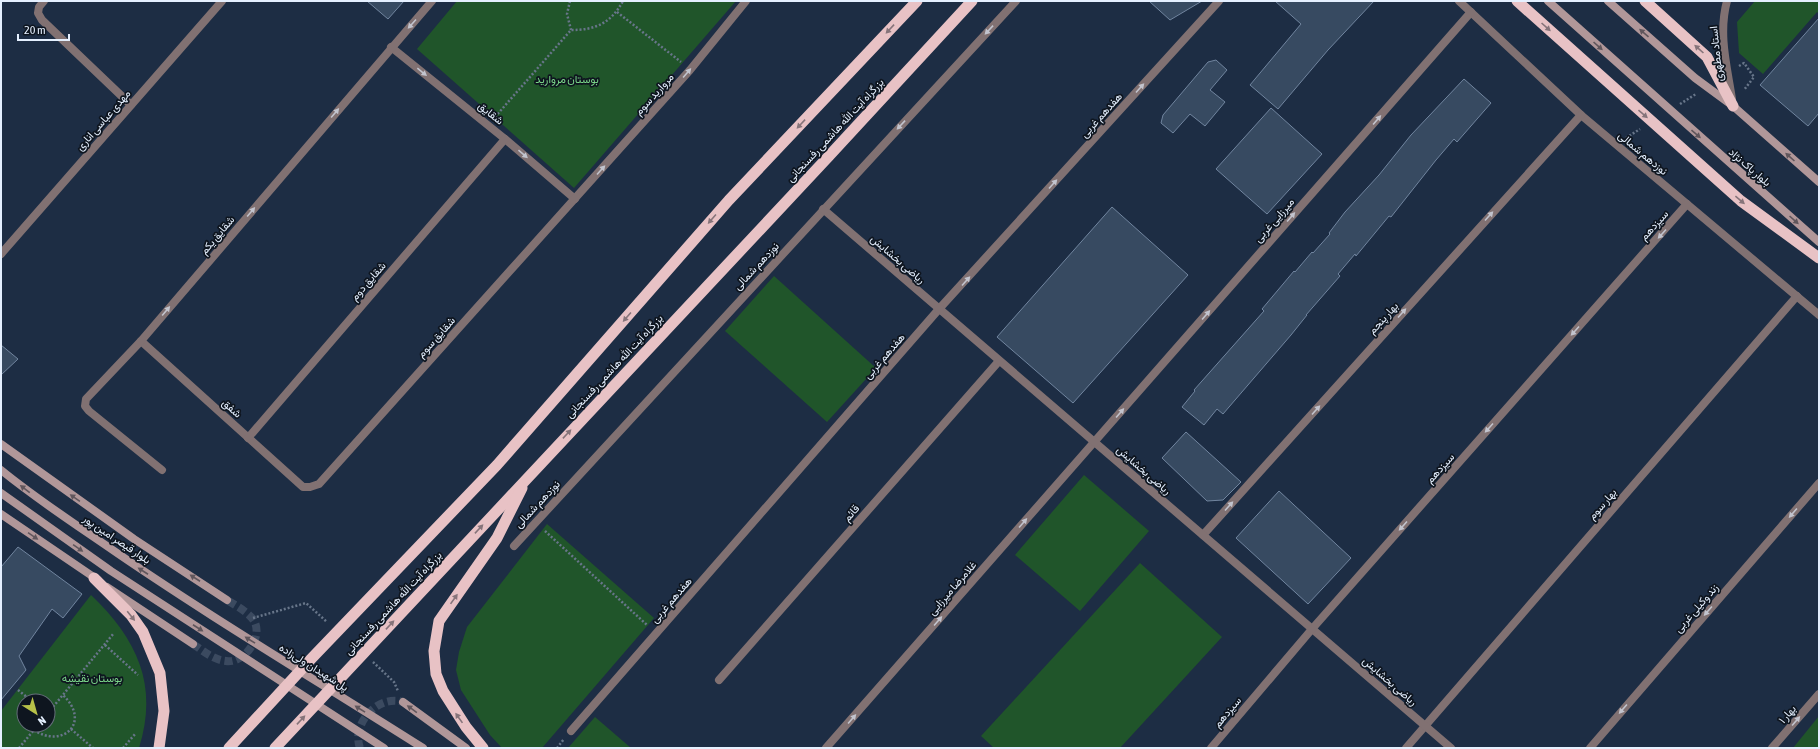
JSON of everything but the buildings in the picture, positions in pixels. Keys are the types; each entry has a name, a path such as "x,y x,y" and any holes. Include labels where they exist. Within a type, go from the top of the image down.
{"highway":[{"name":"بزرگراه آیت الله هاشمی رفسنجانی","path":"229,748 311,659 497,465 729,200 917,1"},
{"name":"بزرگراه آیت الله هاشمی رفسنجانی","path":"275,748 972,1"},
{"path":"1517,1 1741,201 1819,258"},
{"path":"1645,1 1708,57 1733,106"},
{"path":"483,748 452,709 436,674 434,651 437,628 439,621 497,538 528,476"},
{"path":"94,578 131,615 143,632 160,673 164,711 159,748"}],"main road":[{"name":"بلوار پاک نژاد","path":"1548,1 1819,242"},
{"path":"1608,1 1695,78 1733,106 1819,182"},
{"path":"1,444 134,539 227,600"},
{"name":"بلوار قیصر امین پور","path":"1,470 24,489 223,623"},
{"path":"1,493 111,571 382,747"},
{"path":"1,514 193,644"},
{"name":"پل شهیدان ولی‌زاده","path":"223,623 423,748"},
{"path":"403,702 466,748"}],"street":[{"path":"44,1 39,7 38,13 42,20 131,105"},
{"name":"مهدی عباسی اناری","path":"1,254 222,1"},
{"name":"شقایق یکم","path":"162,470 89,412 85,406 86,399 141,341 432,1"},
{"name":"مروارید سوم","path":"575,199 690,70 746,1"},
{"name":"نوزدهم شمالی","path":"514,546 1016,1"},
{"name":"هفدهم غربی","path":"571,731 939,309 1219,1"},
{"name":"نوزدهم شمالی","path":"1459,1 1581,115 1819,315"},
{"name":"استاد مطهری","path":"1727,1 1723,16 1722,33 1733,106"},
{"name":"میرزایی غربی","path":"1094,442 1471,12"},
{"name":"شقایق","path":"391,48 506,139 575,199"},
{"name":"بهار پنجم","path":"1203,535 1581,115"},
{"name":"شقایق دوم","path":"248,438 506,139"},
{"name":"شقایق سوم","path":"310,487 319,484 575,199"},
{"name":"سیزدهم","path":"1211,748 1312,629 1687,204"},
{"name":"ریاضی بخشایش","path":"823,210 1451,748"},
{"name":"بهار سوم","path":"1406,748 1797,296"},
{"name":"شفق","path":"141,341 303,487 310,487"},
{"name":"قائم","path":"719,680 999,361"},
{"name":"غلامرضا میرزایی","path":"826,748 1094,442"},
{"name":"زند وکیلی غربی","path":"1590,748 1819,483"},
{"name":"بهار ۱","path":"1772,748 1819,694"}],"path":[{"path":"570,1 567,14 571,30"},
{"path":"495,118 571,30 587,30 603,24 617,12 623,1"},
{"path":"617,12 690,70"},
{"path":"1738,67 1744,63 1754,77"},
{"path":"1670,108 1699,92"},
{"path":"1622,140 1641,128"},
{"path":"536,522 657,633"},
{"path":"253,618 306,603 330,624"},
{"path":"56,703 114,634"},
{"path":"105,645 138,675"},
{"path":"371,661 394,682"},
{"path":"18,690 22,693"},
{"path":"38,733 41,736 55,739 62,737 71,729 76,719 75,710 72,703 63,695"},
{"path":"71,729 93,748"},
{"path":"19,748 32,733"},
{"path":"123,748 136,733"}],"green space":[{"name":"بوستان مروارید","path":"457,1 736,1 574,188 417,49"},
{"path":"1755,1 1819,1 1819,14 1817,12 1763,74 1739,53 1737,22"},
{"path":"774,276 876,368 827,422 725,331"},
{"path":"1084,475 1149,531 1080,611 1015,555"},
{"path":"547,524 654,618 542,748 502,748 490,735 461,690 456,670 459,652 467,627"},
{"path":"1140,563 1222,637 1120,748 994,748 981,736"},
{"name":"بوستان نقیشه","path":"91,595 121,629 132,646 140,664 145,684 146,704 145,725 139,748 1,748 1,711"},
{"path":"1819,716 1819,748 1793,748"},
{"path":"595,717 631,748 568,748"}],"tunnel":[{"path":"193,644 213,657 226,661 233,661 240,658 251,647 257,632 256,625 247,613 227,600"},
{"path":"360,748 358,739 359,730 369,713 384,702 403,702"}]}
